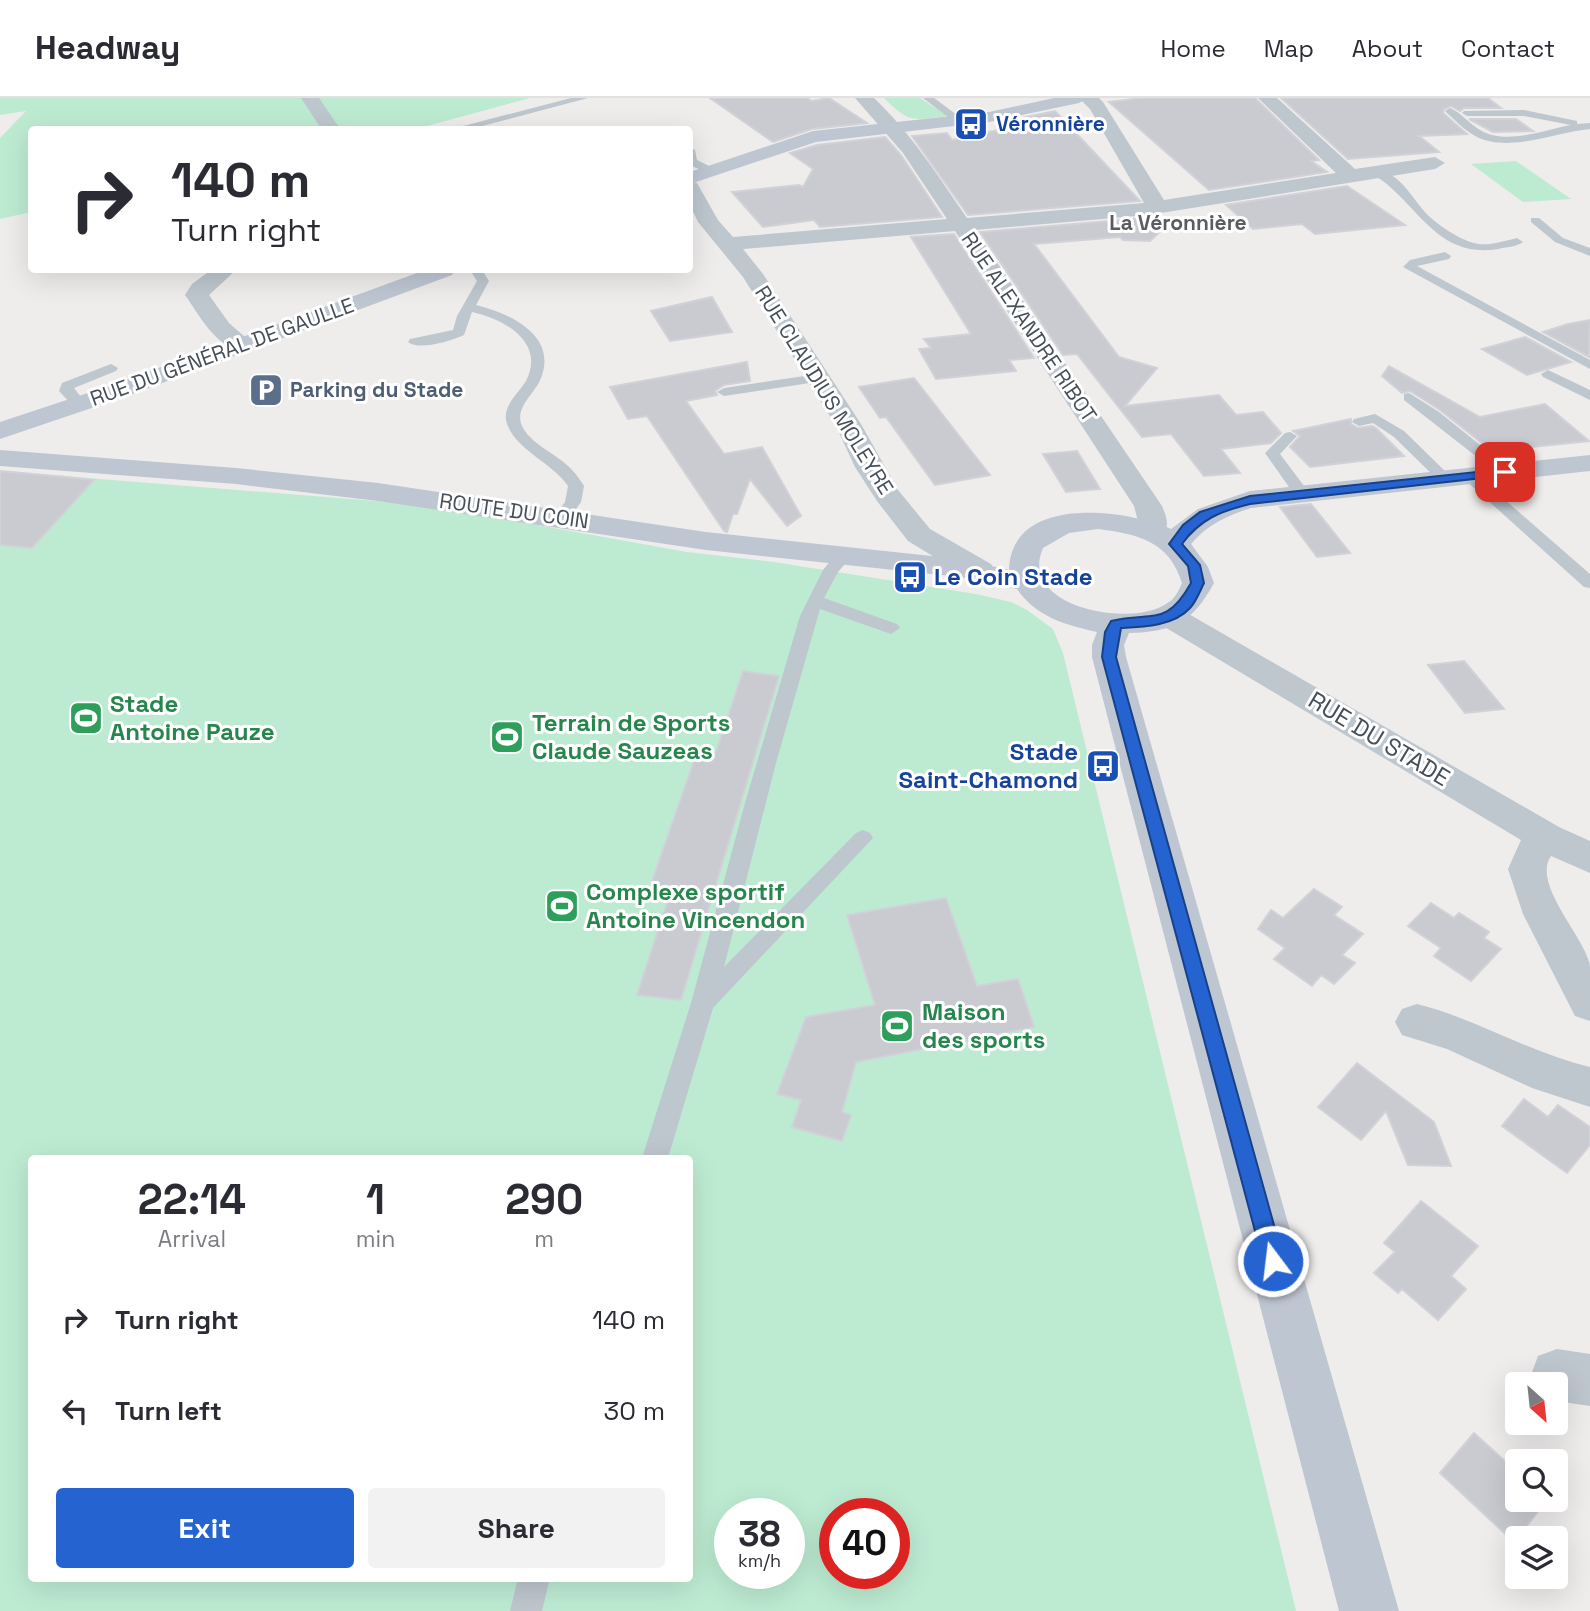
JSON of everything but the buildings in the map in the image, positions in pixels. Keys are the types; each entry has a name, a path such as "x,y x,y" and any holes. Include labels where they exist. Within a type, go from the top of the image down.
{"street":[{"path":"310,98 329,126"},
{"name":"RUE ALEXANDRE RIBOT","path":"864,98 895,128 1149,506 1153,521 1164,537"},
{"path":"693,177 803,140 960,121 1049,101 1079,98"},
{"path":"1088,98 1097,106 1154,202 1160,207"},
{"path":"1267,98 1352,176"},
{"path":"728,244 1160,207 1436,163"},
{"name":"RUE CLAUDIUS MOLEYRE","path":"693,193 709,222 752,274 848,424 869,467 915,531 980,571"},
{"path":"221,273 200,289 197,295 221,328 242,345"},
{"name":"RUE DU GÉNÉRAL DE GAULLE","path":"0,431 80,405 430,273"},
{"name":"ROUTE DU COIN","path":"0,458 236,475 378,492 843,557 980,571 1001,578 1025,579"},
{"path":"1164,537 1225,506 1250,500 1590,463"},
{"path":"1098,520 1128,523 1164,537 1194,565 1198,583 1185,606 1169,616 1147,622 1116,624 1084,619 1062,611 1039,596 1025,579 1023,555 1032,540 1051,528 1070,522 1098,520"},
{"name":"RUE DU STADE","path":"1169,616 1546,837 1590,859"},
{"path":"1116,624 1108,645 1109,657 1369,1611"},
{"path":"1546,837 1532,851 1526,872 1590,1003"},
{"path":"1417,1022 1447,1028 1556,1077 1590,1087"}],"lane":[{"path":"469,126 583,98"},
{"path":"928,98 960,121"},
{"path":"1482,103 1492,109 1589,126"},
{"path":"1450,111 1483,136 1492,138 1527,136 1589,126"},
{"path":"1467,113 1507,112"},
{"path":"693,162 710,171"},
{"path":"1377,173 1396,184 1427,221 1468,246 1480,248 1517,242"},
{"path":"1535,220 1559,240 1590,252"},
{"path":"1445,256 1414,263 1409,267 1590,365"},
{"path":"415,342 456,335 483,281 478,273"},
{"path":"468,307 509,318 524,332 536,350 538,358 535,376 514,408 514,418 520,433 559,464 576,486 573,502 561,519"},
{"path":"80,405 66,391 67,386 111,368"},
{"path":"1548,374 1590,396"},
{"path":"724,392 818,378"},
{"path":"1409,397 1448,424 1482,457 1505,472"},
{"path":"1359,422 1376,418 1399,434 1590,583"},
{"path":"1290,436 1275,450 1273,456 1302,494"},
{"path":"656,1155 703,1003 766,760 815,601 825,575 843,557"},
{"path":"815,601 891,628"},
{"path":"703,1003 863,838"},
{"path":"526,1611 533,1582"}],"green space":[{"path":"0,98 530,98 427,126 28,126 28,213 0,219 0,138 26,111 0,115"},
{"path":"884,98 920,98 948,116 913,118 900,112"},
{"path":"1516,161 1571,199 1523,202 1471,164"},
{"name":"Complexe sportif Antoine Vincendon","path":"0,471 426,505 687,552 774,562 976,594 1011,602 1027,610 1053,629 1063,653 1296,1611 0,1611"}],"place":[{"name":"Véronnière","path":"971,124"},
{"name":"Parking du Stade","path":"266,390"},
{"name":"Le Coin Stade","path":"910,577"},
{"name":"Stade Antoine Pauze","path":"86,718"},
{"name":"Terrain de Sports Claude Sauzeas","path":"507,737"},
{"name":"Stade Saint-Chamond","path":"1103,766"},
{"name":"Complexe sportif Antoine Vincendon","path":"562,906"},
{"name":"Maison des sports","path":"897,1026"}],"district":[{"name":"La Véronnière","path":"1178,223"}],"route":[{"path":"1273,1261 1109,657 1108,645 1116,624 1147,622 1169,616 1185,606 1198,583 1194,565 1175,544 1188,527 1225,506 1250,500 1505,472"}]}
